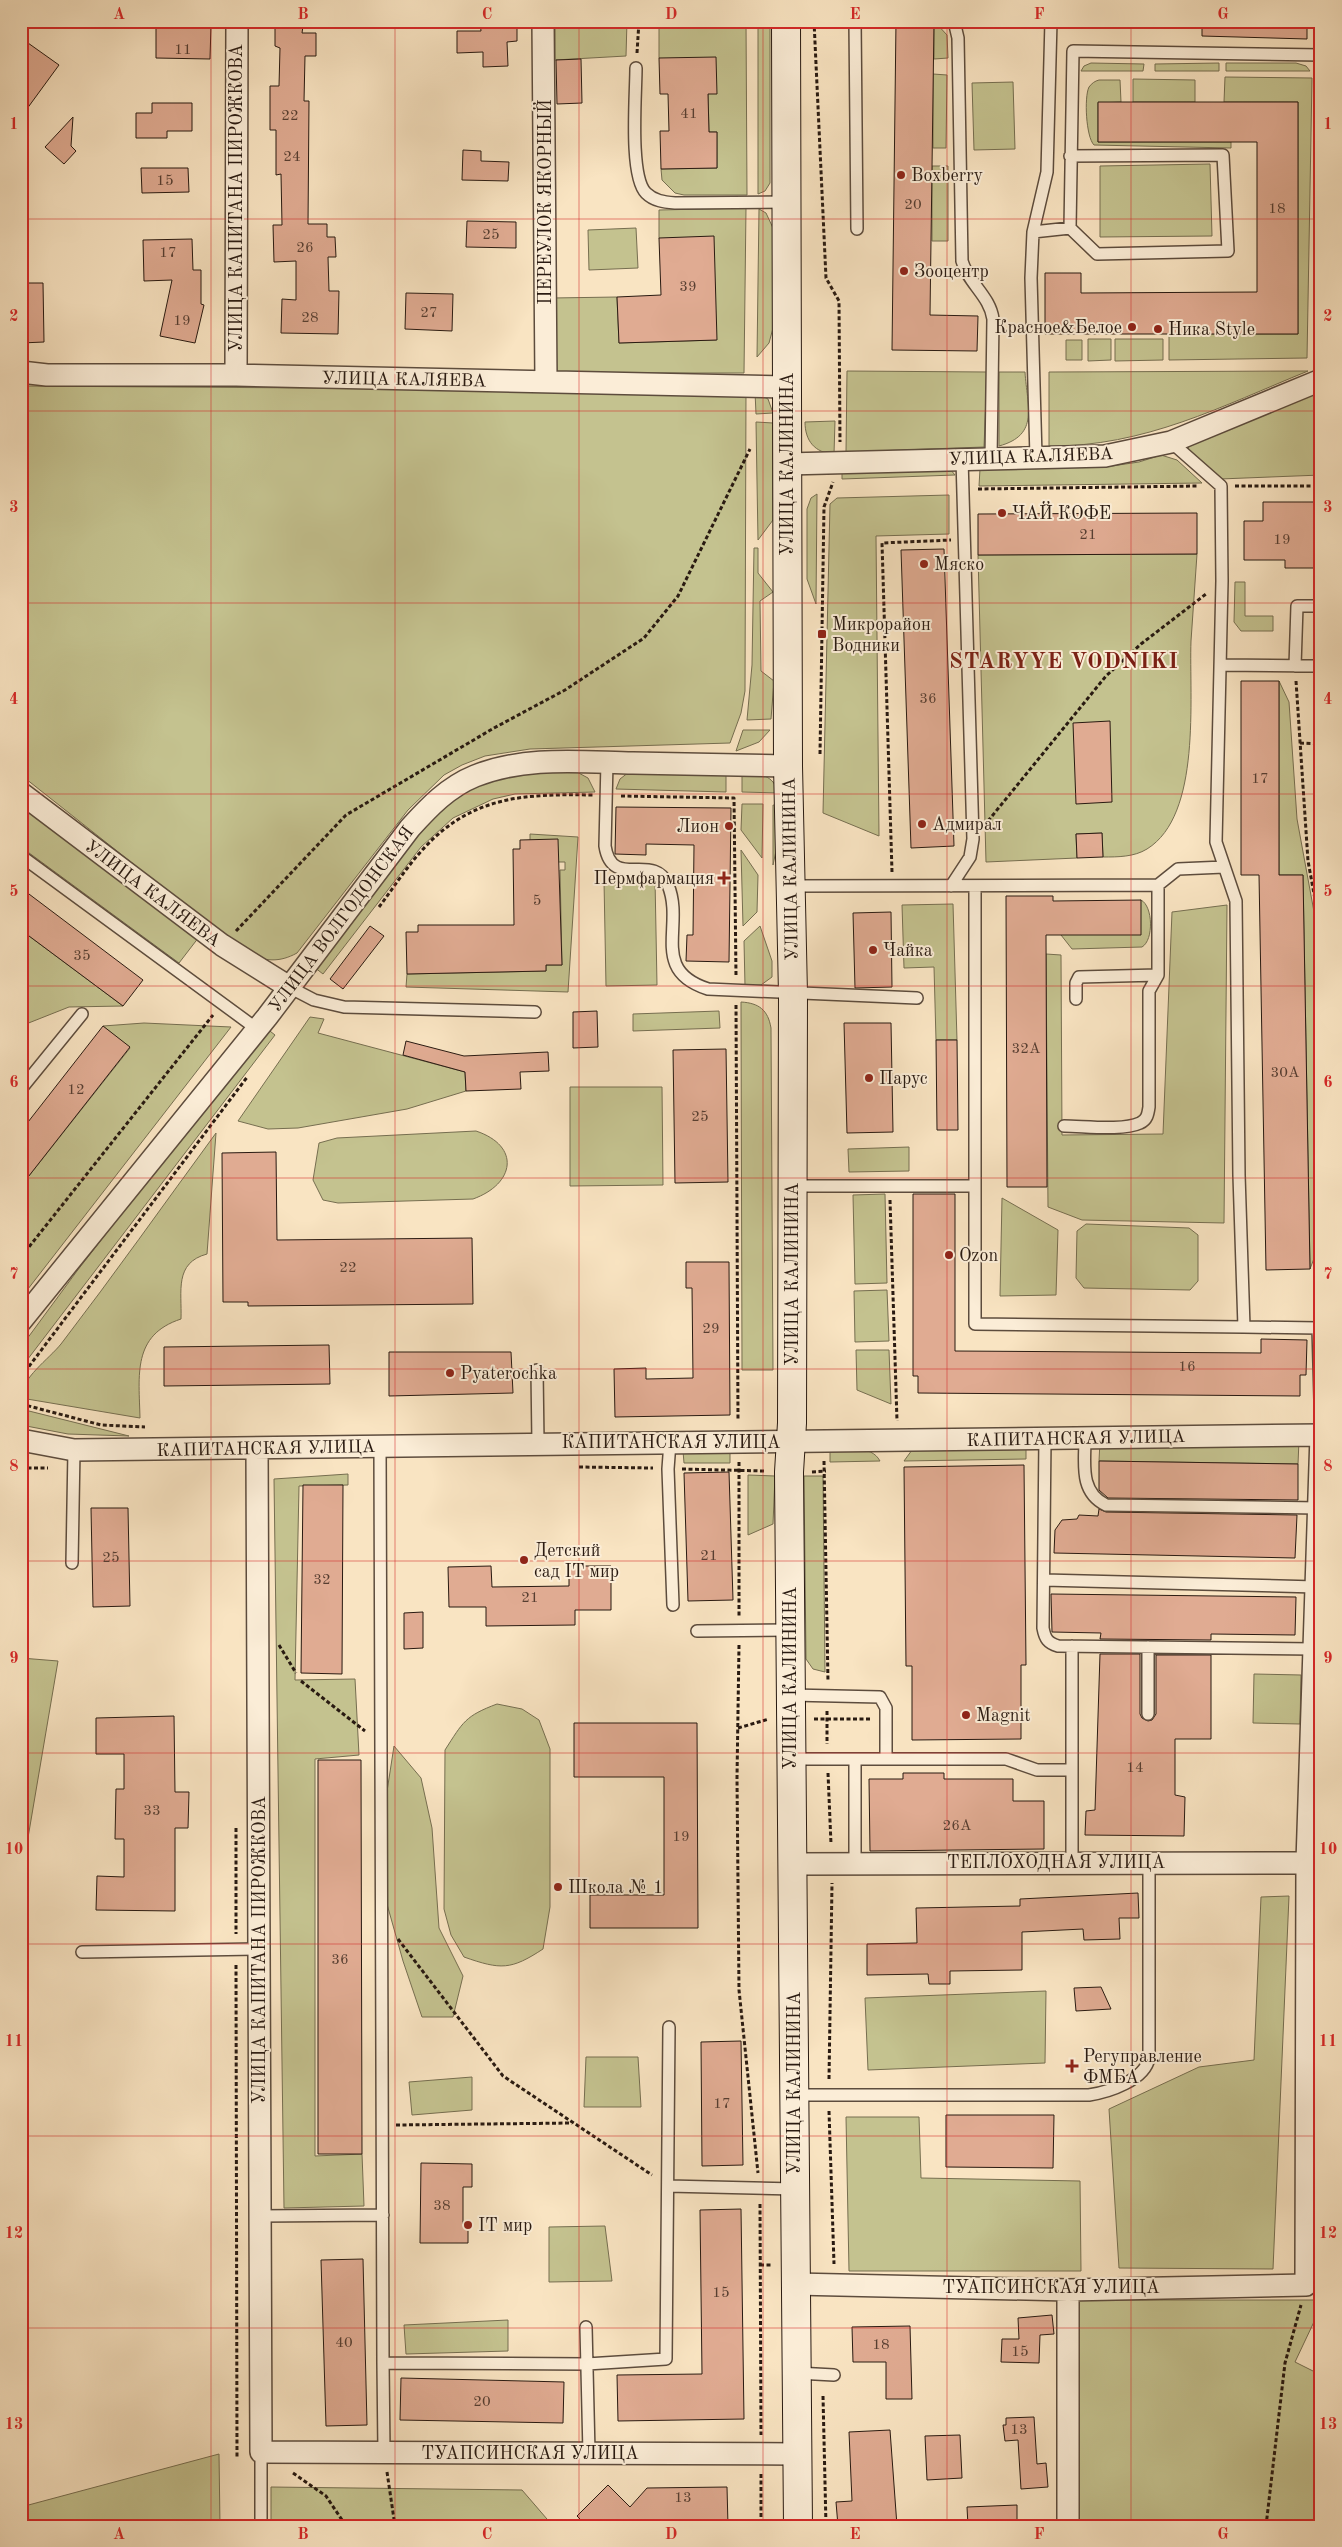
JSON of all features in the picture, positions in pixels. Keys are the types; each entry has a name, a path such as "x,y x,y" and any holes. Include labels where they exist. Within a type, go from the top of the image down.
{"main road":[{"name":"УЛИЦА КАЛИНИНА","path":"786,21 788,766 793,994 792,1442 789,1472 795,2284 810,2373 798,2454 798,2526"}],"street":[{"name":"УЛИЦА КАПИТАНА ПИРОЖКОВА","path":"236,21 236,375"},
{"name":"ПЕРЕУЛОК ЯКОРНЫЙ","path":"543,21 546,382"},
{"name":"УЛИЦА КАЛЯЕВА","path":"21,372 47,375 236,375 787,387"},
{"name":"УЛИЦА КАЛЯЕВА","path":"787,464 1105,456 1170,442 1321,380"},
{"name":"УЛИЦА ВОЛГОДОНСКАЯ","path":"21,1321 257,1029 410,828 429,807 451,789 473,777 516,765 546,761 788,766"},
{"name":"УЛИЦА КАЛЯЕВА","path":"21,793 222,945 289,987"},
{"name":"КАПИТАНСКАЯ УЛИЦА","path":"21,1440 74,1450 1321,1435"},
{"path":"1306,2285 1313,2196 1314,1648 1321,1435"},
{"name":"УЛИЦА КАПИТАНА ПИРОЖКОВА","path":"257,1448 261,2452"},
{"name":"ТЕПЛОХОДНАЯ УЛИЦА","path":"792,1864 855,1862 1314,1863"},
{"name":"ТУАПСИНСКАЯ УЛИЦА","path":"795,2284 1068,2290 1306,2285"},
{"path":"1068,2290 1068,2526"},
{"name":"ТУАПСИНСКАЯ УЛИЦА","path":"261,2452 798,2454"}],"lane":[{"path":"854,21 857,229"},
{"path":"954,21 958,38 962,261 968,276 989,304 992,319 991,459"},
{"path":"1036,457 1031,278 1033,232 1047,172 1051,21"},
{"path":"1070,156 1223,155 1228,252 1098,254 1070,228 1070,156 1073,51 1321,55"},
{"path":"636,68 636,155 640,183 645,192 661,202 675,203 787,202"},
{"path":"1033,232 1070,228"},
{"path":"1170,442 1221,486 1222,581 1216,842 1236,901 1239,1175 1244,1327"},
{"path":"951,886 970,857 973,839 962,459"},
{"path":"1295,666 1296,606 1321,606"},
{"path":"1220,665 1321,666"},
{"path":"607,762 605,846 610,861 621,869 655,871 662,876 668,885 671,897 672,954 680,974 688,981 708,989 917,998"},
{"path":"21,856 257,1029"},
{"path":"791,886 1158,885 1178,869 1224,867"},
{"path":"1064,1126 1128,1126 1140,1123 1148,1117 1150,1107 1149,991 1158,975 1158,885"},
{"path":"975,886 975,1324 1319,1328 1321,1435"},
{"path":"1076,999 1077,980 1084,975 1158,975"},
{"path":"289,987 314,1000 344,1007 535,1012"},
{"path":"21,1090 82,1014"},
{"path":"792,1186 975,1186"},
{"path":"536,1370 538,1444"},
{"path":"1045,1438 1044,1637 1049,1643 1072,1646 1314,1648"},
{"path":"1085,1438 1087,1489 1098,1501 1106,1505 1318,1508"},
{"path":"670,1442 668,1469 673,1605"},
{"path":"380,1446 384,2452"},
{"path":"72,1563 74,1450"},
{"path":"1044,1580 1316,1587"},
{"path":"697,1631 790,1630"},
{"path":"1072,1646 1072,1862"},
{"path":"1148,1647 1148,1714"},
{"path":"790,1695 880,1697 884,1701 886,1720 886,1759"},
{"path":"791,1759 1006,1759 1037,1770 1072,1770"},
{"path":"855,1759 855,1862"},
{"path":"794,2095 1090,2095 1106,2092 1138,2075 1144,2070 1149,2058 1149,1862"},
{"path":"82,1952 259,1949"},
{"path":"383,2364 587,2364 666,2359 669,2027"},
{"path":"668,2186 795,2189"},
{"path":"260,2216 383,2215"},
{"path":"586,2327 589,2453"},
{"path":"810,2373 834,2375"},
{"path":"261,2452 261,2526"}],"path":[{"path":"636,68 638,21"},
{"path":"814,21 826,278 839,301 840,462 824,507 820,754"},
{"path":"222,945 346,815 494,728 565,690 644,638 678,596 750,449"},
{"path":"962,488 996,490 1321,486"},
{"path":"892,886 882,543 964,540"},
{"path":"973,839 1106,676 1141,644 1222,581"},
{"path":"1295,666 1308,861 1321,932"},
{"path":"1300,744 1321,744"},
{"path":"375,912 424,848 449,825 470,812 489,804 529,795 734,798 739,1443 739,1990 760,2188 761,2526"},
{"path":"21,1257 222,1004"},
{"path":"21,1377 254,1069"},
{"path":"890,1187 897,1422"},
{"path":"301,1681 382,1744"},
{"path":"738,1728 770,1719"},
{"path":"826,1719 886,1720"},
{"path":"382,1919 504,2076 668,2186"},
{"path":"383,2125 574,2123"},
{"path":"1266,2526 1285,2363 1306,2285"},
{"path":"810,2373 826,2526"},
{"path":"261,2452 326,2496 346,2526"},
{"path":"384,2452 395,2526"}],"shaded area":[{"path":"555,21 627,21 626,56 555,60"},
{"path":"659,21 746,21 747,195 684,195 675,193 662,180 661,169 717,168 717,132 709,132 708,94 659,58"},
{"path":"758,21 770,21 770,183 765,191 758,194"},
{"path":"934,21 947,35 948,58 934,59"},
{"path":"1091,63 1144,64 1143,71 1081,71 1084,66"},
{"path":"1219,63 1219,71 1155,71 1155,64"},
{"path":"1226,63 1296,63 1306,66 1310,71 1226,71"},
{"path":"933,74 947,75 946,148 933,148"},
{"path":"1225,77 1312,78 1307,358 1169,360 1169,334 1298,334 1298,102 1224,102"},
{"path":"1133,79 1195,80 1195,102 1133,102"},
{"path":"1099,80 1120,80 1121,102 1098,103 1098,142 1231,142 1231,148 1094,145 1089,134 1087,92 1094,82"},
{"path":"1013,82 1015,149 974,150 972,83"},
{"path":"1210,164 1212,236 1100,237 1100,166"},
{"path":"932,166 948,166 948,241 932,241"},
{"path":"746,208 744,373 553,373 552,298 617,297 619,343 716,340 659,238 659,210"},
{"path":"759,209 766,213 773,228 773,328 769,343 757,357"},
{"path":"636,228 638,268 589,270 588,230"},
{"path":"1088,339 1111,339 1111,360 1088,361"},
{"path":"1115,339 1163,339 1163,360 1115,361"},
{"path":"1066,340 1082,340 1082,360 1066,360"},
{"path":"847,371 987,372 984,447 846,452"},
{"path":"1308,371 1182,422 1150,432 1117,440 1049,446 1049,372"},
{"path":"999,372 1025,372 1028,418 1026,427 1021,435 999,446"},
{"path":"1321,385 1321,475 1220,479 1189,451 1188,445"},
{"path":"21,386 746,391 745,691 741,713 730,743 530,749 485,756 462,765 444,775 408,810 297,953 278,960 247,954 21,775"},
{"path":"755,392 768,399 773,413 756,414"},
{"path":"835,421 834,454 821,451 812,445 805,429 805,422"},
{"path":"756,422 773,423 773,520 758,540"},
{"path":"1161,455 1177,460 1202,483 979,486 980,469 1105,467 1139,462"},
{"path":"950,469 955,475 842,479 842,470"},
{"path":"817,494 816,604 807,579 807,509 811,498"},
{"path":"949,495 949,534 876,536 879,836 823,813 830,504 837,498"},
{"path":"754,548 758,548 758,573 773,592 760,601 761,671 774,681 771,719 747,720 752,665"},
{"path":"1197,554 1191,641 1189,753 1185,783 1177,810 1165,833 1147,849 1137,854 1126,856 1103,857 1102,833 1076,834 1077,858 986,862 978,555"},
{"path":"1235,582 1245,582 1245,616 1273,616 1273,631 1241,631 1234,622"},
{"path":"1279,681 1289,702 1297,819 1321,950 1321,1240 1310,1269 1303,875 1279,875"},
{"path":"743,730 770,730 759,742 736,751"},
{"path":"1316,754 1321,754 1321,839"},
{"path":"575,771 588,778 595,792 515,794 493,799 453,818 421,847 323,974 314,967 415,839 448,803 463,792 510,773"},
{"path":"629,772 726,774 726,792 616,789 620,779"},
{"path":"742,772 765,776 773,782 779,793 742,792"},
{"path":"742,804 763,804 762,858 741,830"},
{"path":"773,805 780,806 777,846 773,865"},
{"path":"21,806 199,937 179,963 21,847"},
{"path":"530,834 578,837 568,992 406,987 407,974 546,971 546,965 562,965 560,870 565,870 565,862 558,862 530,840"},
{"path":"741,850 758,875 757,912 743,926"},
{"path":"655,879 657,985 606,986 604,881"},
{"path":"1141,900 1145,903 1150,916 1149,938 1142,947 1072,949 1061,935"},
{"path":"953,904 957,1040 936,1040 934,967 904,968 902,905"},
{"path":"1227,905 1224,1223 1082,1220 1048,1207 1046,954 1061,955 1062,1135 1163,1134 1172,912"},
{"path":"760,926 772,961 772,977 761,985 745,986 744,941"},
{"path":"21,930 123,1006 69,1007 21,1026"},
{"path":"741,1002 753,1004 762,1009 768,1016 771,1028 773,1370 742,1370"},
{"path":"719,1011 720,1028 633,1031 633,1014"},
{"path":"310,1017 324,1019 318,1033 465,1072 466,1091 407,1109 298,1128 268,1129 238,1121"},
{"path":"144,1023 231,1027 21,1298 21,1186 130,1048 103,1026"},
{"path":"266,1028 275,1035 21,1368 21,1347 77,1271"},
{"path":"570,1087 662,1087 663,1185 570,1186"},
{"path":"476,1131 491,1138 500,1146 506,1155 507,1165 504,1175 498,1184 473,1199 338,1203 323,1200 313,1180 319,1143 337,1138"},
{"path":"216,1133 207,1254 196,1258 185,1271 181,1289 181,1319 165,1326 154,1335 146,1346 140,1372 140,1418 21,1398 22,1391 30,1376 61,1344"},
{"path":"909,1147 909,1171 849,1172 848,1149"},
{"path":"885,1194 887,1283 855,1284 853,1195"},
{"path":"1002,1198 1058,1230 1056,1295 1000,1296"},
{"path":"1086,1224 1189,1228 1198,1235 1198,1281 1190,1290 1084,1288 1076,1278 1077,1231"},
{"path":"887,1290 889,1341 855,1342 854,1291"},
{"path":"856,1350 889,1350 891,1404 857,1390"},
{"path":"21,1409 129,1436 68,1434 21,1425"},
{"path":"1299,1440 1298,1464 1099,1461 1100,1441"},
{"path":"1026,1448 1026,1459 904,1461 912,1450"},
{"path":"730,1450 730,1463 684,1463 683,1451"},
{"path":"830,1450 864,1450 871,1452 880,1461 830,1462"},
{"path":"348,1474 348,1485 299,1486 295,1680 355,1679 359,1755 315,1759 315,2156 362,2154 364,2206 284,2208 274,1479"},
{"path":"748,1475 775,1476 773,1524 748,1535"},
{"path":"804,1476 823,1476 825,1672 813,1669 806,1659"},
{"path":"21,1658 58,1661 21,1879"},
{"path":"1254,1674 1301,1675 1300,1724 1253,1723"},
{"path":"497,1704 522,1709 539,1720 550,1749 550,1907 543,1949 522,1961 505,1966 487,1964 464,1957 451,1935 444,1909 445,1750 461,1726 471,1716"},
{"path":"394,1746 421,1778 432,1828 439,1928 463,1976 453,2017 422,2017 403,1961 385,1897 384,1811"},
{"path":"1289,1896 1273,2269 1119,2268 1109,2109 1199,2067 1254,2060 1261,1897"},
{"path":"1046,1991 1045,2063 868,2070 865,1998"},
{"path":"586,2057 638,2057 641,2107 584,2107"},
{"path":"472,2077 472,2110 412,2115 409,2082"},
{"path":"846,2117 919,2117 921,2178 1080,2181 1081,2271 849,2271"},
{"path":"605,2226 612,2281 549,2282 549,2227"},
{"path":"1078,2300 1321,2300 1321,2307 1295,2362 1321,2375 1321,2526 1079,2526"},
{"path":"508,2320 508,2351 406,2354 404,2325"},
{"path":"219,2454 220,2526 21,2526 21,2507"},
{"path":"271,2487 522,2490 553,2526 271,2526"}],"building":[{"path":"480,21 517,21 517,41 507,42 508,66 483,67 483,52 457,53 457,31 481,31"},
{"path":"896,21 934,21 930,315 978,316 977,351 892,350"},
{"path":"1202,21 1307,21 1307,39 1202,36"},
{"path":"156,25 211,25 210,59 156,58"},
{"path":"275,25 303,26 302,33 316,33 316,56 305,56 304,101 309,101 308,224 327,224 327,237 335,237 336,257 328,257 329,291 339,291 338,334 281,333 282,299 296,300 296,261 274,262 273,225 282,225 281,174 276,175 276,130 270,130 270,86 279,86 280,48 275,46"},
{"path":"21,38 59,65 21,117"},
{"path":"716,57 717,94 708,94 709,132 717,132 717,168 661,169 660,131 669,131 668,94 660,94 659,58"},
{"path":"581,59 582,103 557,104 556,60"},
{"path":"1098,102 1298,102 1298,334 1045,334 1045,273 1081,273 1081,293 1257,292 1257,142 1098,142"},
{"path":"152,103 192,103 192,131 167,131 167,138 136,138 136,113 152,113"},
{"path":"73,117 71,146 76,151 64,164 45,147"},
{"path":"463,150 481,151 481,161 509,162 508,181 462,180"},
{"path":"141,168 188,168 189,192 142,193"},
{"path":"467,221 516,222 516,248 466,247"},
{"path":"714,236 717,340 619,343 617,297 661,295 659,238"},
{"path":"192,239 193,270 201,270 201,304 204,305 195,343 160,336 172,280 144,281 143,240"},
{"path":"21,283 43,283 44,342 21,343"},
{"path":"406,293 453,294 452,331 405,329"},
{"path":"1263,502 1321,502 1321,568 1285,568 1285,560 1244,560 1244,521 1263,521"},
{"path":"1197,513 1197,554 978,555 978,514"},
{"path":"944,549 954,846 911,848 901,550"},
{"path":"1241,681 1279,681 1279,875 1303,875 1310,1269 1266,1270 1259,875 1241,875"},
{"path":"1110,721 1112,802 1076,804 1073,723"},
{"path":"616,807 731,808 729,962 686,961 687,935 693,935 694,845 646,844 646,855 615,854"},
{"path":"1102,833 1103,857 1077,858 1076,834"},
{"path":"558,839 562,965 546,965 546,971 407,974 406,932 418,932 418,925 514,925 513,849 520,849 520,840"},
{"path":"21,888 143,980 123,1006 21,930"},
{"path":"1006,896 1053,896 1053,901 1141,900 1141,935 1046,935 1047,1187 1007,1187"},
{"name":"Чайка","path":"891,912 892,987 855,988 853,913"},
{"path":"370,926 384,936 343,989 330,979"},
{"path":"597,1011 598,1047 573,1048 573,1012"},
{"name":"Парус","path":"844,1023 891,1023 893,1132 847,1133"},
{"path":"103,1026 130,1047 21,1186 21,1131"},
{"path":"936,1040 957,1040 958,1130 937,1130"},
{"path":"406,1041 464,1056 548,1052 549,1071 520,1072 521,1089 466,1091 465,1072 403,1055"},
{"path":"726,1049 728,1182 675,1183 673,1050"},
{"path":"276,1152 277,1240 472,1238 473,1304 248,1306 248,1302 223,1302 222,1153"},
{"path":"913,1194 955,1194 955,1351 1261,1353 1261,1339 1307,1340 1306,1375 1300,1375 1300,1396 918,1393 918,1376 913,1376"},
{"path":"686,1262 729,1262 730,1415 615,1417 614,1369 646,1368 646,1379 693,1378 692,1288 686,1288"},
{"path":"329,1345 330,1384 164,1386 164,1347"},
{"name":"Pyaterochka","path":"389,1352 511,1352 513,1393 389,1396"},
{"path":"1099,1461 1298,1464 1298,1500 1108,1498 1099,1490"},
{"path":"1024,1465 1026,1665 1021,1665 1021,1739 912,1740 912,1666 906,1666 904,1467"},
{"path":"729,1472 733,1600 688,1601 684,1473"},
{"path":"303,1485 343,1485 342,1674 301,1673"},
{"path":"91,1508 128,1508 130,1606 93,1607"},
{"path":"1099,1509 1106,1512 1297,1515 1295,1558 1054,1553 1055,1530 1062,1520 1077,1519 1079,1515 1098,1516"},
{"name":"Детский сад IT мир","path":"491,1566 492,1587 569,1586 569,1566 611,1566 611,1610 575,1610 575,1625 486,1626 486,1607 449,1607 448,1567"},
{"path":"1051,1594 1296,1597 1295,1635 1211,1634 1211,1640 1100,1639 1101,1633 1052,1632"},
{"path":"423,1612 423,1648 404,1649 404,1613"},
{"path":"1100,1654 1140,1654 1140,1714 1142,1718 1148,1721 1152,1720 1156,1714 1156,1655 1211,1655 1211,1739 1175,1739 1175,1795 1185,1797 1184,1836 1085,1835 1086,1811 1095,1810"},
{"path":"174,1716 175,1792 189,1792 188,1828 175,1828 175,1911 96,1910 97,1876 124,1877 124,1839 115,1839 116,1789 124,1789 124,1754 96,1754 96,1718"},
{"path":"574,1723 697,1723 698,1928 590,1928 590,1895 664,1895 664,1777 574,1777"},
{"path":"318,1760 361,1760 362,2154 318,2154"},
{"path":"903,1773 944,1773 944,1779 1013,1779 1013,1801 1044,1801 1044,1849 870,1851 869,1779 903,1779"},
{"path":"1138,1893 1139,1918 1119,1918 1120,1939 1084,1940 1083,1929 1022,1932 1022,1970 950,1971 950,1984 929,1984 928,1974 867,1975 867,1944 917,1943 916,1908 1020,1906 1020,1899"},
{"path":"1101,1987 1111,2009 1076,2011 1074,1988"},
{"path":"741,2041 743,2165 702,2166 701,2042"},
{"path":"946,2115 1054,2115 1053,2168 946,2167"},
{"path":"421,2163 472,2164 472,2187 463,2187 463,2224 468,2224 468,2243 420,2243"},
{"path":"741,2209 744,2419 618,2421 617,2375 702,2374 700,2210"},
{"path":"363,2259 367,2425 326,2426 321,2260"},
{"path":"1052,2315 1054,2334 1040,2335 1039,2363 1001,2362 1002,2339 1019,2339 1018,2318"},
{"path":"910,2326 912,2399 886,2399 886,2362 853,2362 852,2327"},
{"path":"401,2378 564,2382 563,2423 400,2420"},
{"path":"1034,2417 1037,2464 1046,2463 1048,2487 1021,2489 1018,2440 1005,2441 1003,2425 1006,2425 1006,2418"},
{"path":"890,2430 897,2526 838,2526 836,2502 852,2501 849,2432"},
{"path":"960,2435 962,2478 927,2480 925,2436"},
{"path":"608,2485 630,2507 647,2488 727,2487 728,2526 587,2526 577,2516"},
{"path":"1017,2505 1017,2526 968,2526 967,2507"}],"place":[{"name":"Boxberry","path":"901,175"},
{"name":"Зооцентр","path":"904,271"},
{"name":"Красное&Белое","path":"1132,327"},
{"name":"Ника Style","path":"1158,329"},
{"name":"ЧАЙ КОФЕ","path":"1002,513"},
{"name":"Мяско","path":"924,564"},
{"name":"Микрорайон Водники","path":"822,634"},
{"name":"Адмирал","path":"922,824"},
{"name":"Лион","path":"729,826"},
{"name":"Пермфармация","path":"724,878"},
{"name":"Чайка","path":"873,950"},
{"name":"Парус","path":"869,1078"},
{"name":"Ozon","path":"949,1255"},
{"name":"Pyaterochka","path":"450,1373"},
{"name":"Детский сад IT мир","path":"524,1560"},
{"name":"Magnit","path":"966,1715"},
{"name":"Школа № 1","path":"558,1887"},
{"name":"Регуправление ФМБА","path":"1072,2066"},
{"name":"IT мир","path":"468,2225"}],"district":[{"name":"STARYYE VODNIKI","path":"1064,660"}]}
